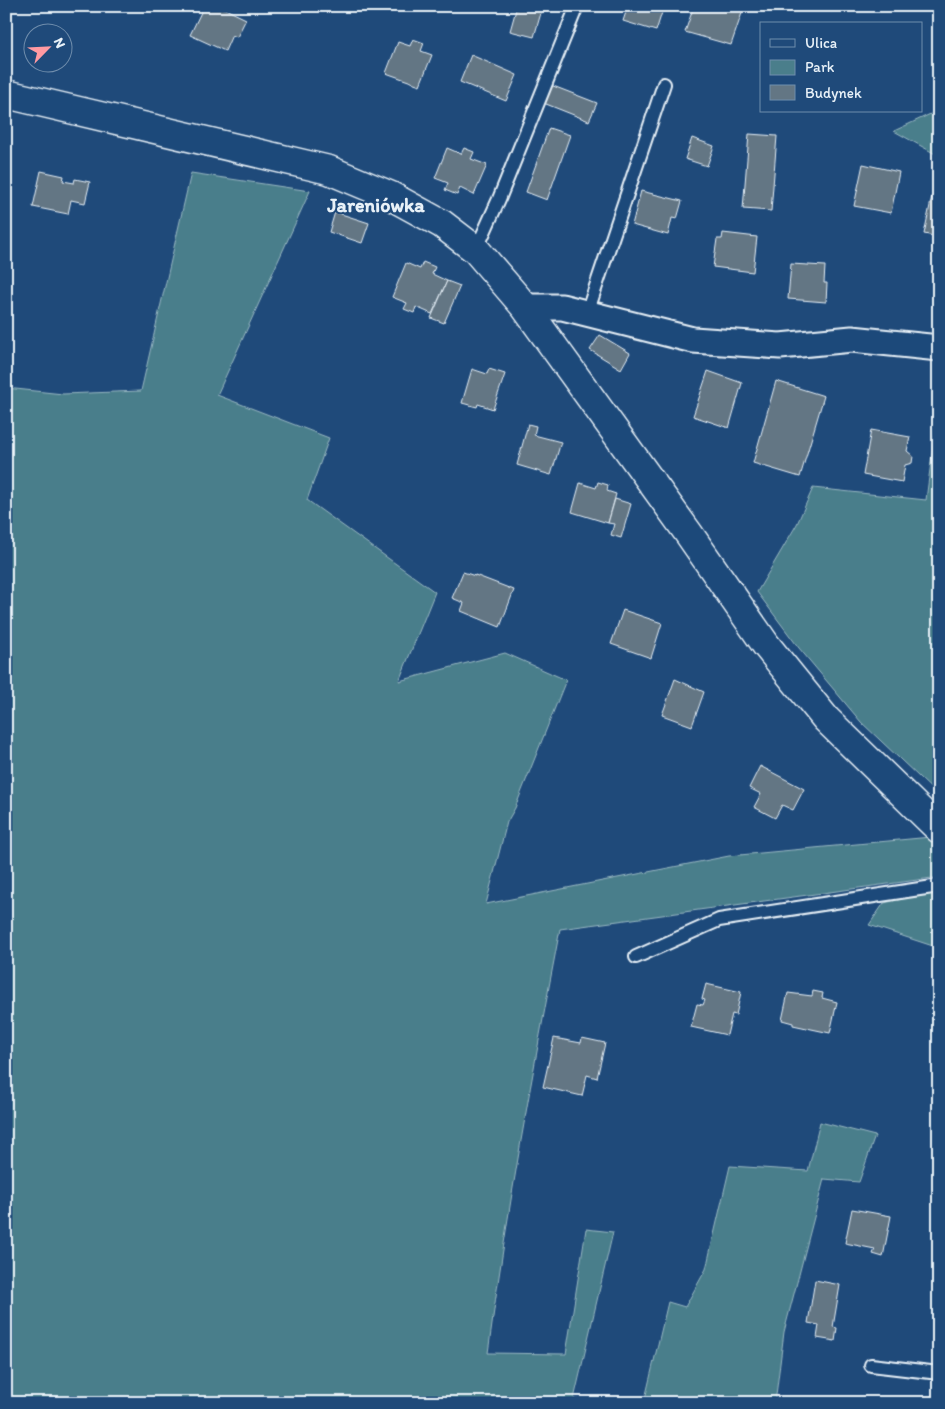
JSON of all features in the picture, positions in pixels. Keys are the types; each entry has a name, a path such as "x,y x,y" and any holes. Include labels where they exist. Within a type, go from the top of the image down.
{"street":[{"path":"6,94 329,170 400,200 442,224 476,250 525,308 689,534 766,645 826,719 939,829"},
{"path":"525,308 562,307 693,340 780,346 852,339 939,348"}],"lane":[{"path":"476,250 499,199 577,6"},
{"path":"587,313 664,84"},
{"path":"636,957 719,920 939,886"},
{"path":"871,1365 939,1373"}],"green space":[{"path":"939,110 939,156 894,131"},
{"path":"191,173 310,191 217,395 329,438 307,500 435,592 399,681 505,653 566,680 515,808 507,822 486,904 729,856 931,837 939,845 939,877 560,929 503,1247 488,1353 566,1354 586,1229 613,1232 574,1399 591,1403 6,1403 6,388 63,394 141,391"},
{"path":"939,400 939,796 861,722 799,648 757,592 797,524 813,488 926,500"},
{"path":"939,892 939,948 869,925 884,903"},
{"path":"820,1122 875,1136 859,1182 824,1179 784,1332 775,1403 644,1403 668,1302 685,1307 706,1269 730,1166 808,1171"}],"building":[{"path":"204,6 219,6 246,19 237,37 232,35 225,51 190,35"},
{"path":"517,6 543,6 534,37 510,31"},
{"path":"628,6 664,6 656,31 623,21"},
{"path":"694,6 708,6 719,10 721,6 733,6 743,10 731,45 685,32"},
{"path":"819,6 835,6 832,12"},
{"path":"413,39 424,43 421,51 432,55 420,85 386,73 398,42 410,46"},
{"path":"471,55 517,75 506,101 460,82"},
{"path":"548,84 597,103 589,121 541,102"},
{"path":"549,128 570,135 547,200 526,192"},
{"path":"749,134 777,136 771,211 743,209"},
{"path":"692,138 714,146 707,166 685,159"},
{"path":"447,148 461,154 464,148 474,152 471,159 487,165 474,195 460,188 457,195 445,190 448,183 435,178"},
{"path":"863,164 899,172 891,213 854,206"},
{"path":"41,171 64,176 63,181 74,183 75,179 90,182 85,203 71,200 68,214 33,207"},
{"path":"641,191 682,201 677,219 672,218 668,235 632,225"},
{"path":"932,196 939,198 939,237 924,234"},
{"path":"335,212 369,223 362,243 329,232"},
{"path":"723,233 757,237 753,272 713,267 717,239 722,239"},
{"path":"423,262 435,267 432,274 447,281 432,314 416,307 414,313 404,309 407,303 392,297 406,263 420,269"},
{"path":"791,264 825,266 824,283 827,283 826,302 788,299"},
{"path":"939,276 939,308 933,307"},
{"path":"447,281 460,286 444,323 431,318"},
{"path":"600,335 630,353 621,369 590,350"},
{"path":"472,369 487,374 489,369 505,374 493,409 478,404 477,407 462,403"},
{"path":"708,371 742,383 729,428 693,416"},
{"path":"776,381 824,396 800,477 753,463"},
{"path":"528,424 536,426 534,435 561,442 551,475 517,465"},
{"path":"871,430 910,437 907,451 913,456 912,463 905,465 902,482 863,475"},
{"path":"598,482 608,485 607,491 616,494 608,523 572,512 580,483 596,488"},
{"path":"615,499 631,504 621,538 611,535 614,524 608,523"},
{"path":"463,572 514,590 500,627 461,611 464,603 452,598"},
{"path":"623,610 662,623 651,658 611,644"},
{"path":"675,679 704,692 692,726 662,715"},
{"path":"760,766 804,789 793,810 782,805 775,818 754,807 761,794 749,788"},
{"path":"706,984 741,992 736,1015 732,1014 727,1035 691,1027 697,1004 703,1005 705,1000 702,999"},
{"path":"813,991 823,993 822,998 837,1002 830,1033 793,1025 793,1023 782,1020 788,993 812,996"},
{"path":"554,1038 581,1043 582,1038 605,1043 597,1078 587,1075 582,1096 543,1087"},
{"path":"852,1209 891,1216 883,1257 873,1254 875,1249 845,1243"},
{"path":"815,1280 840,1285 833,1327 837,1328 835,1341 817,1338 819,1325 808,1323"}],"district":[{"name":"Jareniówka","path":"376,205"}]}
